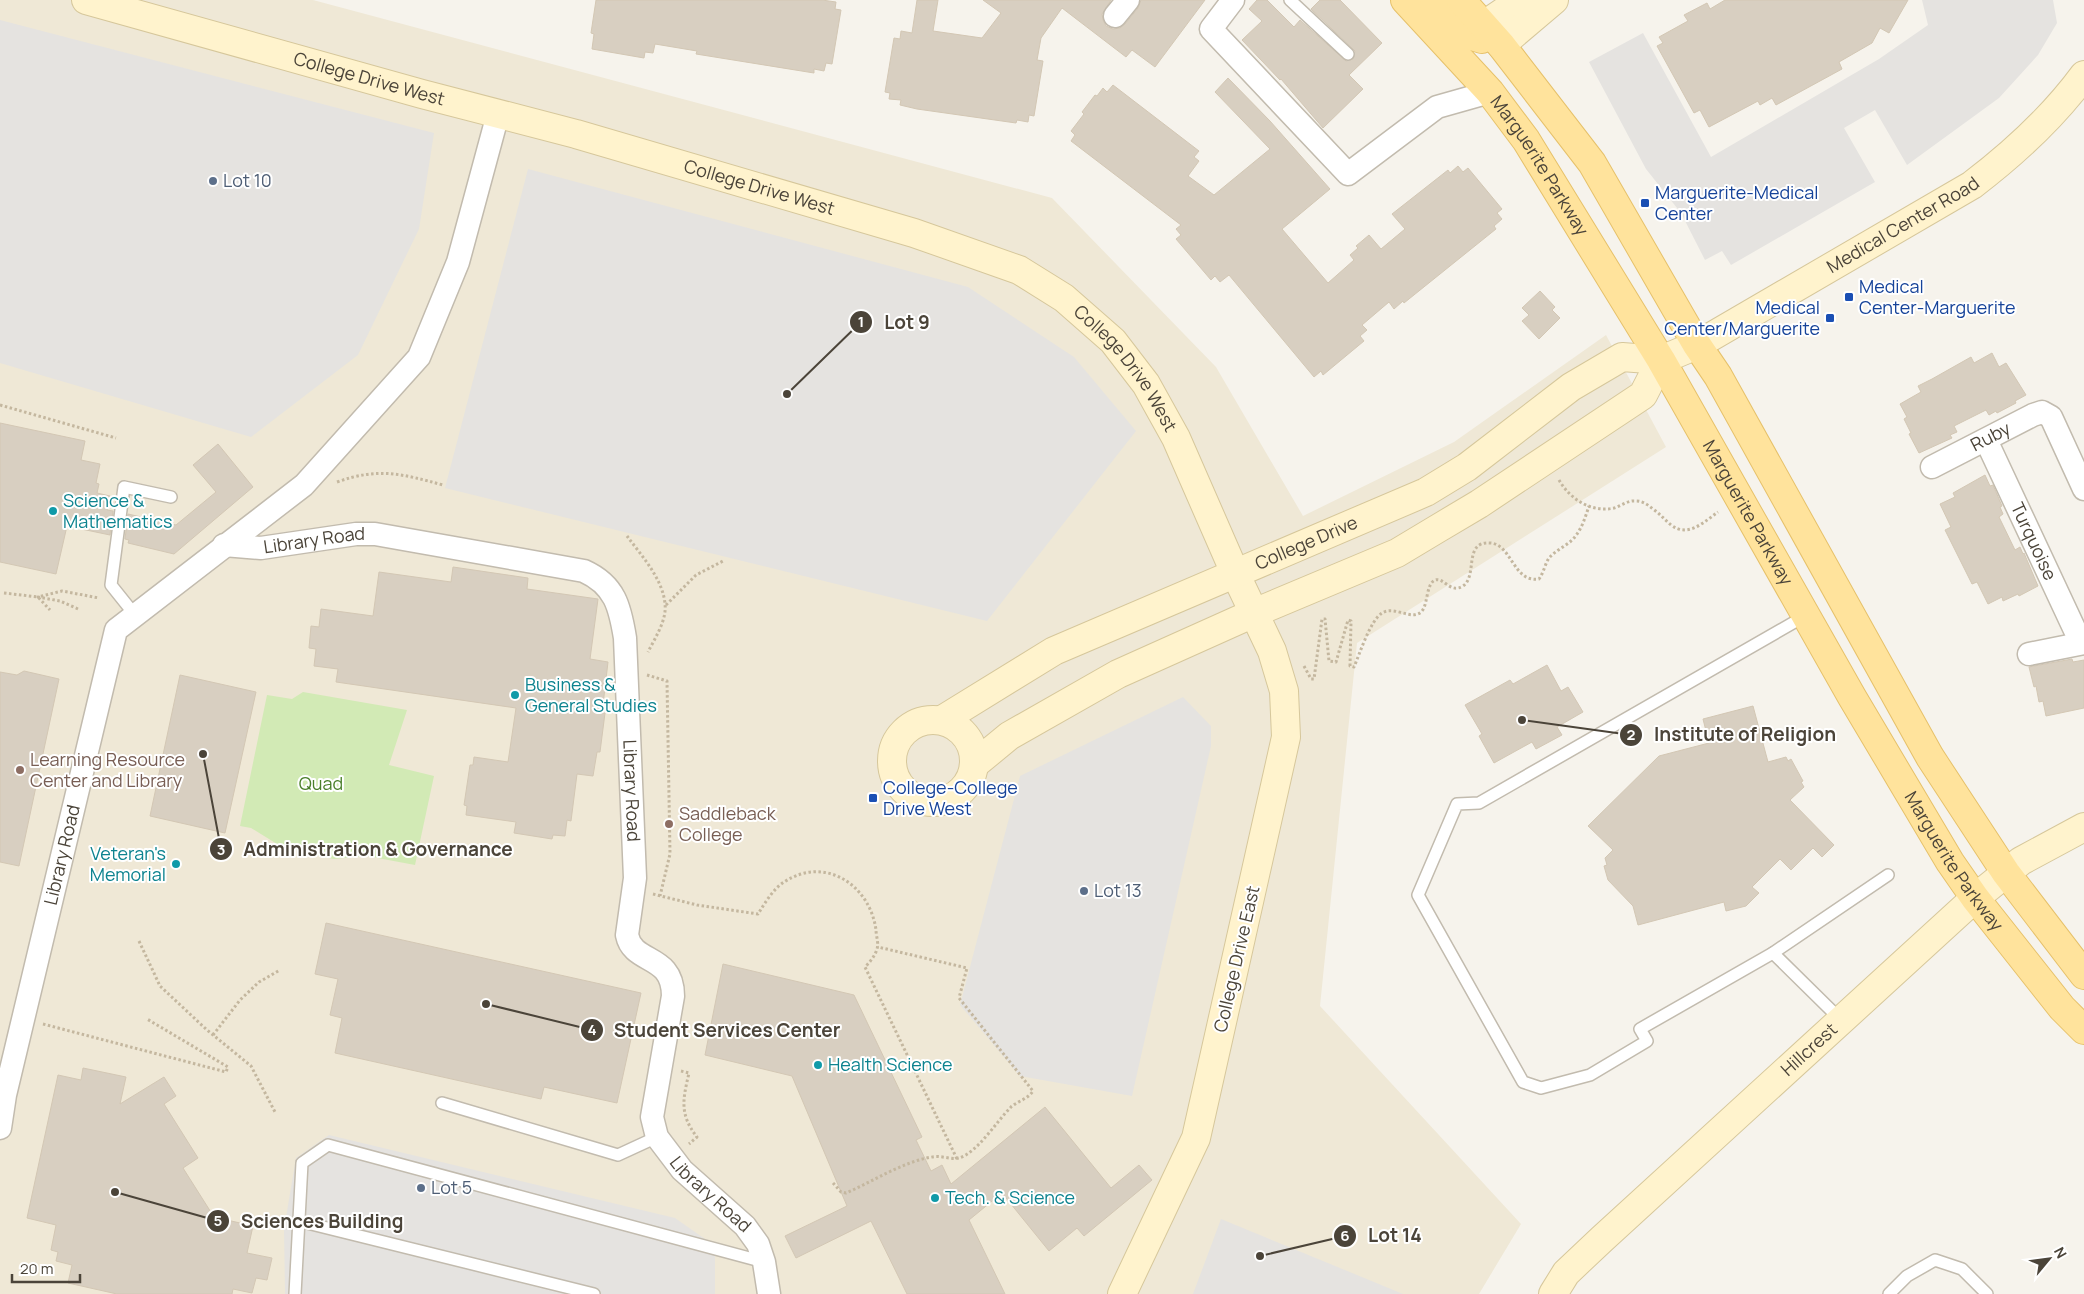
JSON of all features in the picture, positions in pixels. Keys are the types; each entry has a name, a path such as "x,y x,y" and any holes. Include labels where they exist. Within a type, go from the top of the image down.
{"main road":[{"name":"Marguerite Parkway","path":"1405,0 1490,92 1526,140 1661,360 1805,616 1950,862 1975,898 2062,1008 2084,1030"},
{"path":"1434,0 1469,35 1493,35"},
{"name":"Marguerite Parkway","path":"1461,0 1493,35 1592,163 1723,384 1930,757 2006,873 2084,975"}],"street":[{"name":"College Drive West","path":"86,0 576,134 914,233 1019,270 1064,298 1113,341 1146,384 1176,438 1254,613"},
{"path":"1233,0 1211,29 1348,174 1437,107 1490,92"},
{"path":"1493,35 1521,0"},
{"path":"1493,35 1554,0"},
{"name":"Medical Center Road","path":"1698,344 1972,185 2028,139 2084,75"},
{"name":"Library Road","path":"0,1128 5,1095 116,630 224,545 304,486 419,357 458,262 498,114"},
{"name":"College Drive","path":"1661,360 1643,395 1479,504 1397,553 1254,613 1118,674 1009,736 975,764 972,777 964,789 954,798 928,803 916,799 905,792 896,782 892,770 891,756 895,744 902,733 914,724 927,720 942,720 1054,651 1426,492 1468,467 1571,387 1622,357 1661,360 1698,344"},
{"name":"Ruby","path":"1932,467 2033,414 2042,412 2051,417 2084,489"},
{"name":"Turquoise","path":"1986,440 2082,643"},
{"name":"Library Road","path":"224,545 261,548 356,534 375,534 584,571 597,577 607,587 617,601 622,618 626,647 635,878 627,935 628,944 635,951 660,964 668,972 673,983 673,996 652,1117 658,1137 682,1170 745,1226 758,1244 764,1262 769,1294"},
{"name":"College Drive East","path":"1122,1294 1196,1138 1286,737 1284,691 1272,651 1254,613"},
{"path":"2029,654 2082,643"},
{"path":"942,720 953,725 966,737 974,752 975,764"},
{"name":"Hillcrest","path":"1553,1294 1566,1273 1975,898 2006,873 2038,851 2084,827"}],"lane":[{"path":"1290,0 1348,54"},
{"path":"135,615 111,585 124,487 171,496"},
{"path":"1805,616 1479,803 1457,804 1418,895 1523,1082 1541,1088 1590,1075 1647,1041 1640,1029 1773,953 1888,875"},
{"path":"1773,953 1841,1020"},
{"path":"442,1103 618,1155 658,1137"},
{"path":"296,1294 302,1163 328,1146 764,1262"},
{"path":"299,1220 594,1294"},
{"path":"1889,1294 1907,1276 1935,1260 1962,1269 1988,1294"}],"path":[{"path":"0,405 116,438"},
{"path":"312,477 323,488 340,481 371,473 401,473 443,485"},
{"path":"1557,478 1570,496 1589,506 1601,509 1615,508 1635,501 1645,503 1672,526 1690,530 1718,512"},
{"path":"1304,664 1311,679 1314,679 1322,619 1325,619 1329,661 1336,662 1348,620 1351,621 1350,666 1354,667 1375,622 1382,613 1392,610 1414,615 1423,611 1432,583 1436,580 1440,580 1451,588 1463,586 1470,577 1471,557 1476,548 1487,542 1496,543 1525,577 1531,580 1539,579 1547,560 1573,539 1581,528 1589,506"},
{"path":"627,536 655,575 666,605 662,624 646,657"},
{"path":"666,605 696,576 723,561"},
{"path":"38,597 62,590 100,598"},
{"path":"4,593 60,601 78,609"},
{"path":"38,597 50,610"},
{"path":"644,675 667,681 670,854 660,896"},
{"path":"650,894 697,905 758,914 769,896 783,882 798,875 817,870 843,878 854,886 868,903 874,920 878,947 874,957 865,968 957,1159"},
{"path":"139,941 160,986 213,1035 251,1066 275,1112"},
{"path":"833,1183 841,1192 846,1193 917,1161 943,1156 957,1159 977,1145 1013,1106 1033,1091 960,998 967,968 878,947"},
{"path":"213,1035 240,1000 258,982 280,970"},
{"path":"47,1025 226,1072 228,1067 147,1019"},
{"path":"661,1066 690,1073 683,1101 684,1113 689,1126 697,1137 683,1150"}],"shaded area":[{"name":"Saddleback College","path":"0,0 313,0 1052,198 1216,367 1303,516 1454,442 1606,335 1666,447 1357,643 1320,1006 1521,1224 1479,1294 0,1294"},
{"path":"1922,0 2053,0 2057,23 2038,55 1999,98 1907,165 1875,110 1844,128 1875,182 1731,265 1722,251 1705,260 1681,213 1646,169 1589,62 1643,33 1711,157 1879,59 1928,25"},
{"name":"Lot 10","path":"0,20 434,133 419,229 358,355 251,437 0,363"},
{"path":"528,169 968,287 1074,357 1136,431 987,621 445,488"},
{"name":"Lot 13","path":"1183,697 1211,726 1211,746 1132,1096 1020,1076 960,1005 1020,776"},
{"name":"Lot 5","path":"329,1135 675,1218 715,1246 715,1294 285,1294 284,1229 296,1158"},
{"path":"1221,1219 1403,1294 1193,1294"}],"green space":[{"name":"Quad","path":"303,692 407,710 389,765 434,776 415,865 367,856 334,859 314,855 277,844 251,828 240,826 267,695 292,699"}],"building":[{"path":"596,0 822,0 836,2 835,9 841,10 832,64 826,63 824,71 814,69 814,73 696,54 697,51 655,44 653,53 645,52 644,58 592,49 594,34 591,33"},
{"path":"917,0 938,0 933,31 982,38 1001,13 983,0 1111,0 1102,14 1106,26 1113,29 1120,28 1125,24 1138,8 1141,0 1205,0 1155,67 1132,50 1126,57 1062,8 1041,38 1037,60 1043,61 1034,116 1029,115 1028,122 1017,120 1016,123 917,109 900,105 901,100 889,99 890,93 885,92 894,38 900,39 901,31 912,33"},
{"path":"1257,0 1267,0 1294,27 1300,20 1346,61 1353,59 1355,51 1311,9 1320,0 1340,0 1382,43 1349,75 1363,89 1323,128 1281,79 1242,40 1262,21 1249,9"},
{"path":"1725,0 1908,0 1889,33 1880,28 1872,43 1839,62 1842,69 1776,105 1772,98 1760,105 1758,101 1709,127 1700,110 1694,113 1657,46 1663,43 1659,37 1688,21 1684,15 1707,3 1710,9"},
{"path":"1228,78 1270,121 1330,189 1282,229 1328,283 1354,260 1350,255 1358,248 1356,246 1369,235 1381,249 1405,229 1392,214 1448,170 1450,173 1458,166 1463,172 1468,168 1502,209 1497,213 1502,219 1494,226 1496,229 1404,303 1403,301 1394,309 1389,302 1362,325 1367,330 1360,336 1364,341 1323,375 1321,371 1314,377 1229,275 1220,282 1215,276 1211,280 1176,239 1181,235 1176,229 1181,225 1071,141 1075,135 1071,131 1084,114 1082,112 1103,88 1107,92 1113,85 1199,151 1194,157 1199,161 1188,176 1214,195 1270,149 1215,92"},
{"path":"1540,291 1555,307 1552,310 1560,318 1539,339 1522,321 1529,315 1522,308"},
{"path":"1992,353 1999,367 2006,363 2026,395 2015,401 2016,403 1997,413 1996,411 1989,415 1986,410 1954,426 1957,432 1950,435 1952,438 1919,453 1909,434 1911,433 1904,419 1907,417 1900,404 1921,392 1918,386 1971,357 1974,363"},
{"name":"Science & Mathematics","path":"0,423 85,441 81,460 100,464 96,483 99,484 97,493 110,496 107,510 113,511 110,535 67,526 56,574 0,562"},
{"path":"218,444 253,487 174,554 128,543 129,540 125,539 128,514 176,525 216,492 193,465"},
{"path":"1985,475 1990,486 1993,485 2002,506 2000,507 2003,514 1999,517 2015,550 2020,547 2024,553 2038,586 2019,596 2018,594 2003,601 2002,597 1988,604 1977,582 1972,584 1945,530 1951,527 1940,504 1955,497 1953,493"},
{"name":"Business & General Studies","path":"453,567 528,578 527,589 598,599 590,659 608,662 602,713 605,713 600,752 597,752 593,776 577,774 571,821 567,820 565,836 553,835 552,839 514,833 516,822 466,815 467,806 464,805 470,765 473,765 474,757 508,762 516,708 336,682 338,669 314,666 316,649 309,648 311,626 319,627 321,609 373,616 379,572 451,582"},
{"path":"2072,659 2073,662 2084,660 2084,708 2046,716 2043,701 2039,702 2036,686 2034,687 2029,667"},
{"path":"1547,665 1561,691 1568,687 1583,712 1557,727 1562,735 1536,749 1532,742 1494,763 1479,736 1482,734 1465,705 1510,680 1513,684"},
{"name":"Learning Resource Center and Library","path":"24,671 59,679 19,866 0,862 0,672 17,675"},
{"path":"180,675 256,692 225,833 150,816"},
{"path":"1753,706 1768,762 1786,757 1788,761 1791,759 1803,781 1801,782 1804,787 1790,800 1834,845 1822,857 1813,848 1791,870 1780,859 1752,887 1759,893 1746,906 1726,911 1724,902 1638,925 1633,906 1608,880 1604,866 1607,865 1605,858 1613,850 1588,826 1659,756 1709,743 1703,719"},
{"path":"326,923 641,993 617,1103 544,1087 541,1099 335,1053 342,1018 330,1015 338,979 315,974"},
{"path":"723,964 854,995 922,1137 916,1140 931,1171 942,1165 951,1184 1045,1107 1111,1188 1139,1165 1152,1180 1084,1236 1077,1228 1049,1251 1002,1193 969,1220 1005,1294 907,1294 871,1221 796,1258 785,1236 847,1206 792,1076 705,1055"},
{"path":"83,1068 126,1077 120,1104 164,1077 176,1096 164,1104 198,1158 183,1168 214,1217 253,1226 247,1253 272,1258 267,1280 256,1278 252,1293 233,1289 232,1294 117,1294 68,1283 72,1265 56,1261 58,1252 51,1250 56,1225 27,1218 58,1075 81,1080"}],"place":[{"name":"Lot 10","path":"213,181"},
{"name":"Marguerite-Medical Center","path":"1645,203"},
{"name":"Medical Center-Marguerite","path":"1849,297"},
{"name":"Medical Center/Marguerite","path":"1830,318"},
{"name":"Lot 9","path":"787,394"},
{"name":"Science & Mathematics","path":"53,511"},
{"name":"Business & General Studies","path":"515,695"},
{"name":"Institute of Religion","path":"1522,720"},
{"name":"Administration & Governance","path":"203,754"},
{"name":"Learning Resource Center and Library","path":"20,770"},
{"name":"College-College Drive West","path":"873,798"},
{"name":"Saddleback College","path":"669,824"},
{"name":"Veteran's Memorial","path":"176,864"},
{"name":"Lot 13","path":"1084,891"},
{"name":"Student Services Center","path":"486,1004"},
{"name":"Health Science","path":"818,1065"},
{"name":"Lot 5","path":"421,1188"},
{"name":"Sciences Building","path":"115,1192"},
{"name":"Tech. & Science","path":"935,1198"},
{"name":"Lot 14","path":"1260,1256"}]}
